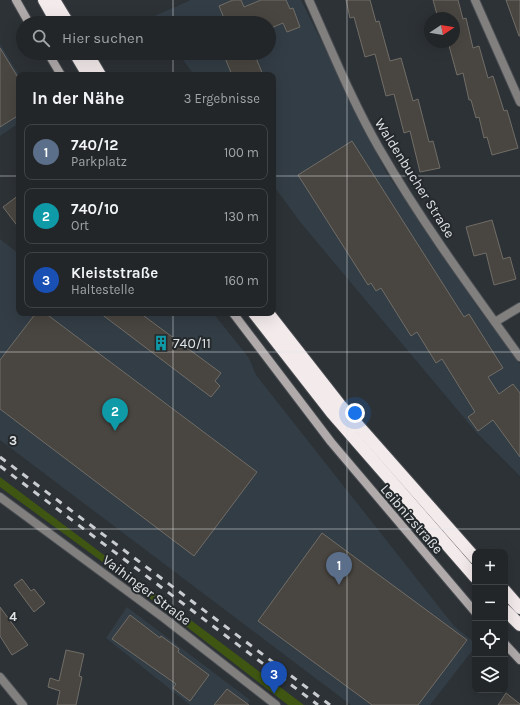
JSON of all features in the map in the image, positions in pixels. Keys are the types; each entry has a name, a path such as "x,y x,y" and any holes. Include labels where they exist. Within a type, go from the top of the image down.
{"highway":[{"path":"44,0 53,16"},
{"path":"54,0 64,16"},
{"path":"79,60 86,72"},
{"path":"91,60 98,72"},
{"path":"256,316 347,430 472,574"},
{"path":"270,316 340,405 472,555"},
{"path":"508,594 520,608"},
{"path":"508,613 520,625"}],"street":[{"path":"16,0 25,16"},
{"name":"Waldenbucher Straße","path":"309,0 378,147 429,228 520,357"},
{"path":"475,0 520,102"},
{"path":"52,60 59,72"},
{"path":"495,322 520,307"},
{"name":"Leibnizstraße","path":"234,316 331,442 472,608"},
{"name":"Vaihinger Straße","path":"0,497 164,618 270,703"},
{"path":"508,647 520,660"},
{"path":"0,678 23,705"}],"shaded area":[{"path":"191,0 301,0 386,172 479,309 520,364 520,476 476,432 301,223 276,189 276,72 192,72 183,60 276,60 276,16 154,16"},
{"path":"0,44 17,72 16,125 0,136"},
{"path":"0,239 16,252 16,316 215,316 249,358 256,375 454,626 472,641 472,651 430,705 351,705 0,440"},
{"path":"127,607 250,700 247,705 190,705 106,638"}],"green space":[{"path":"0,477 304,705 288,705 104,563 0,487"}],"building":[{"path":"233,0 241,0 244,7 261,0 286,0 290,9 293,8 300,27 287,32 283,23 276,26 276,16 223,16 219,6"},
{"path":"346,0 370,0 376,22 379,21 390,61 401,58 413,101 418,99 429,142 433,141 440,168 420,172 410,131 404,133 394,94 386,96 375,54 365,57 354,17 350,18"},
{"path":"433,0 458,0 463,19 466,18 473,48 479,46 488,78 493,76 504,111 507,110 518,148 492,155 487,137 484,138 479,117 476,118 471,100 469,100 463,73 457,75 450,48 460,48 460,12 436,12"},
{"path":"506,0 520,0 520,36 519,36"},
{"path":"0,48 16,74 16,117 0,127"},
{"path":"226,60 257,60 262,72 231,72"},
{"path":"352,141 464,317 469,314 503,368 488,377 499,394 513,384 520,393 520,457 493,420 478,431 468,417 475,412 442,359 436,363 417,332 411,336 381,288 376,291 371,283 368,285 298,175"},
{"path":"16,197 16,224 3,207"},
{"path":"492,220 503,259 510,257 516,279 494,285 486,253 474,256 466,227"},
{"path":"34,316 49,316 257,472 194,556 0,409 0,360"},
{"name":"740/11","path":"104,316 144,316 221,373 215,381 220,386 211,397"},
{"path":"322,533 467,640 418,705 372,705 258,621"},
{"path":"22,579 31,591 34,589 45,603 34,612 14,585"},
{"path":"0,607 28,645 12,655 0,636"},
{"path":"130,615 160,638 161,636 179,649 178,652 209,675 190,701 173,688 176,684 112,639"},
{"path":"66,650 84,654 79,676 82,677 76,705 57,705 60,691 48,687 50,678 59,681"},
{"path":"227,689 249,705 214,705"},
{"path":"506,693 520,704 520,705 498,705"}],"railway":[{"path":"0,457 330,705"},
{"path":"0,466 318,705"}],"place":[{"name":"740/11","path":"161,343"},
{"name":"740/10","path":"115,431"},
{"name":"740/12","path":"339,585"},
{"name":"Kleiststraße","path":"274,694"}]}
